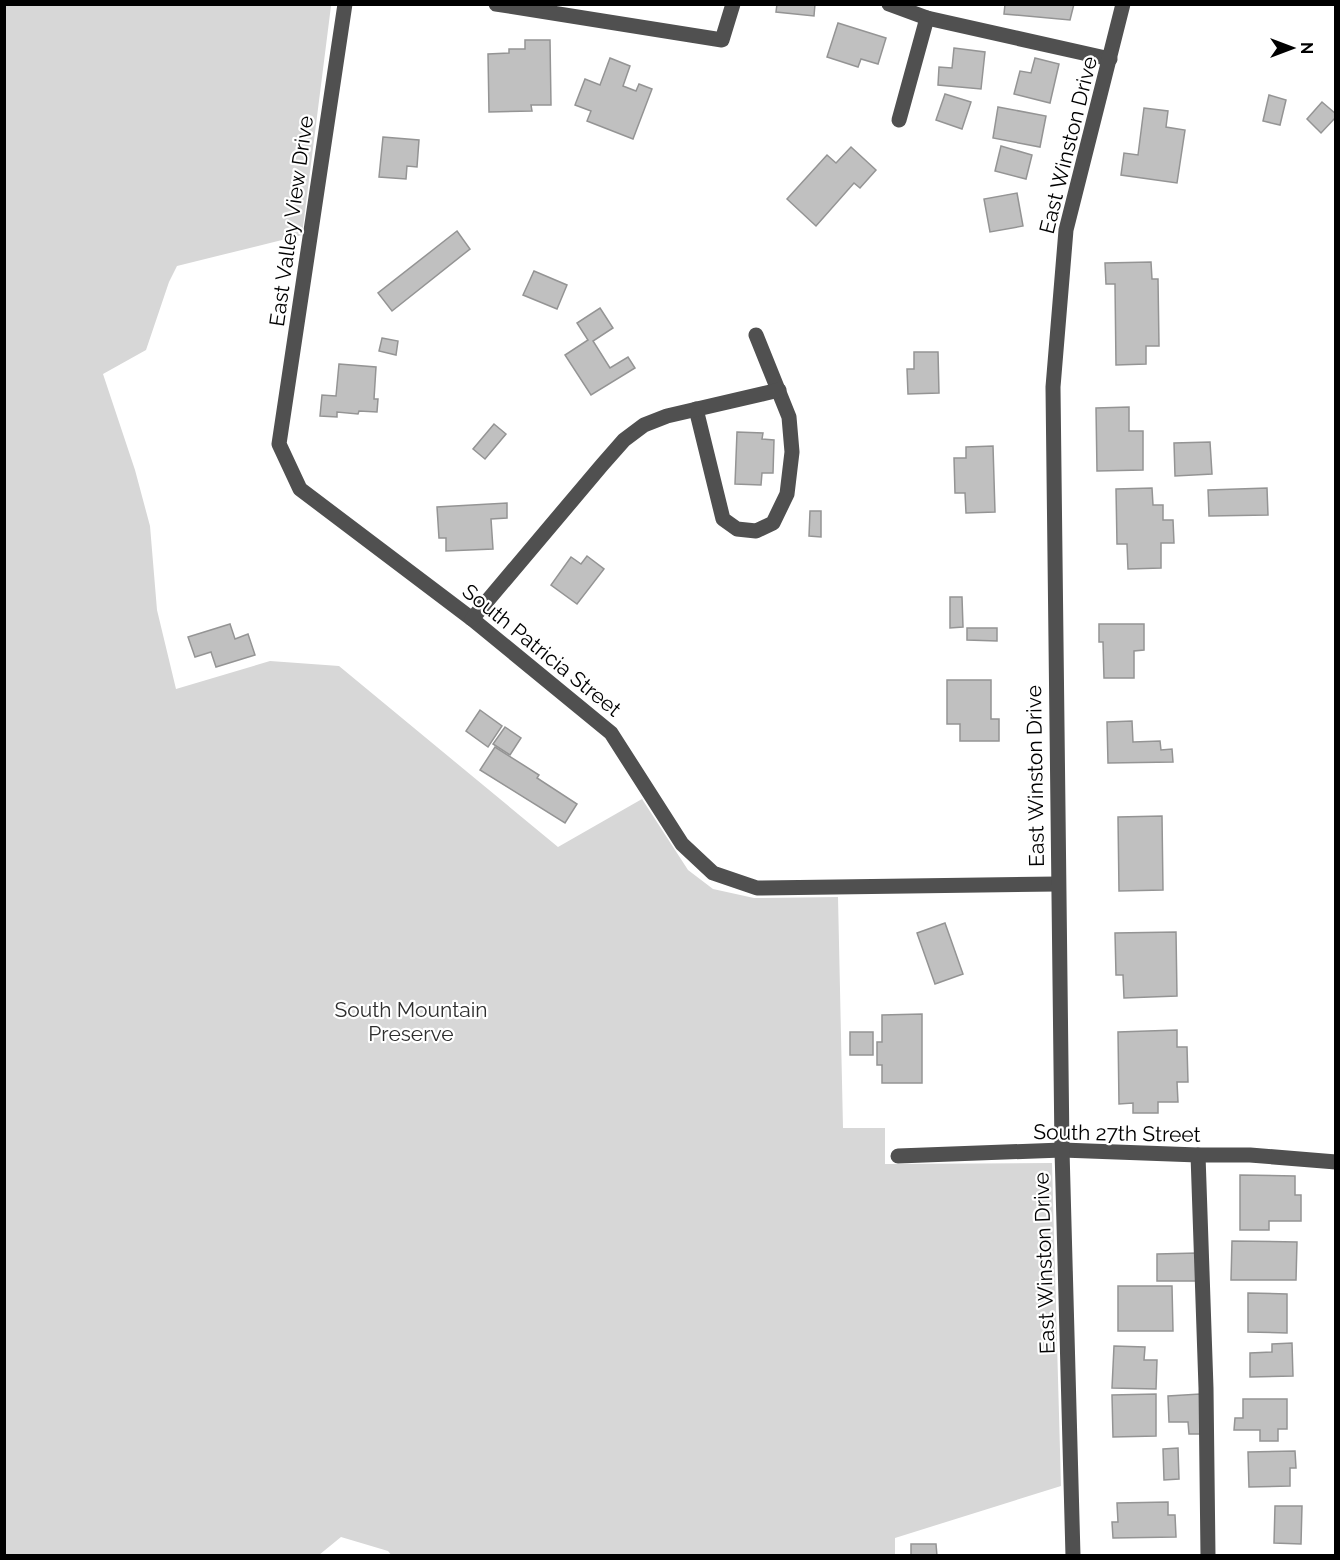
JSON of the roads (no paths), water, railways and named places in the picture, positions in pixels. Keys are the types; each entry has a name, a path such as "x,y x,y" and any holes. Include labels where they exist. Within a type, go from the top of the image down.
{"street":[{"name":"East Valley View Drive","path":"279,444 345,4"},
{"path":"496,4 722,40 733,4"},
{"path":"889,4 927,18 1110,59"},
{"name":"East Winston Drive","path":"1073,1556 1057,884 1053,387 1066,230 1123,4"},
{"path":"899,120 927,18"},
{"path":"696,409 723,519 737,529 756,531 773,523 787,494 792,452 789,417 756,336"},
{"path":"472,619 624,440 644,425 667,416 779,390"},
{"name":"South Patricia Street","path":"279,444 300,489 472,619 611,733 682,844 713,873 757,888 1057,884"},
{"name":"South 27th Street","path":"898,1156 1062,1150 1250,1155 1335,1162"},
{"path":"1198,1155 1206,1388 1208,1556"}],"park label":[{"name":"South Mountain Preserve","path":"411,1021"}]}
